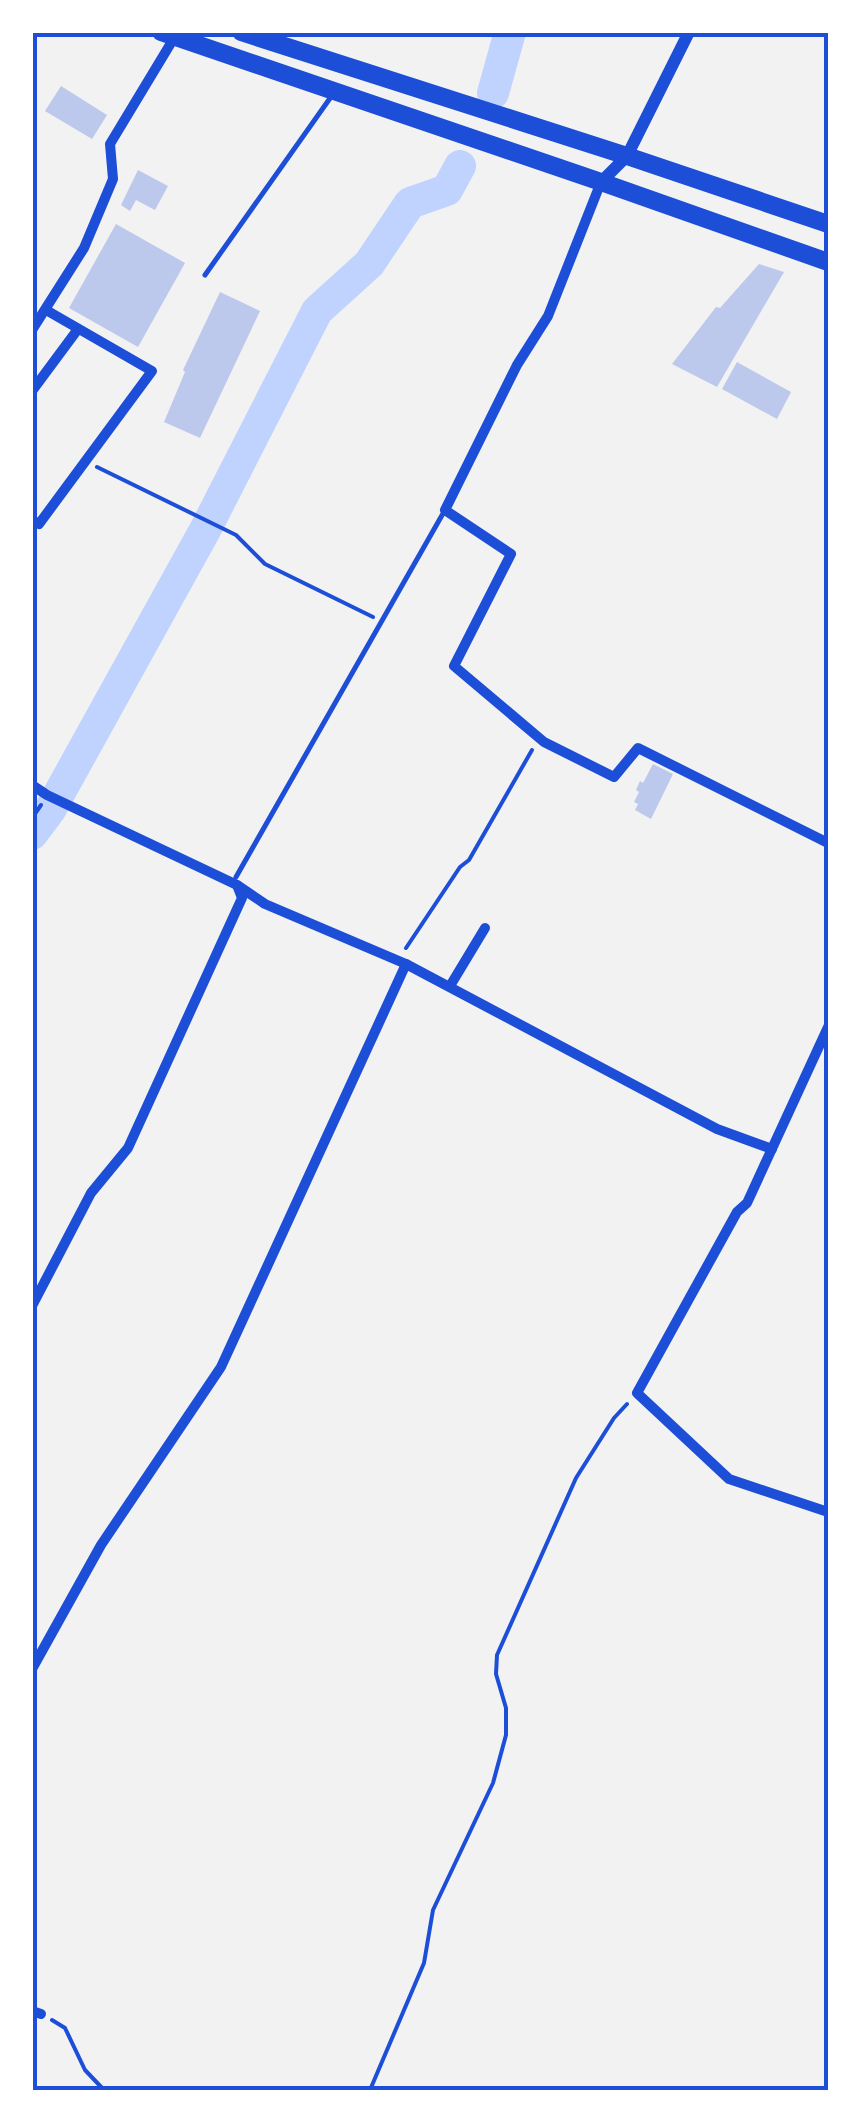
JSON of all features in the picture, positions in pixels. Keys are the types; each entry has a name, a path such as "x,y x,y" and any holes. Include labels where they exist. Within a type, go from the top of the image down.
{"highway":[{"path":"242,32 828,224"},
{"path":"171,34 828,262"}],"street":[{"path":"689,32 628,156 601,182 548,316 516,364 445,510 511,554 454,666 539,738 614,776 638,748 828,843"},
{"path":"34,325 84,248 113,179 110,144 171,34"},
{"path":"32,520 39,524 152,371 46,310"},
{"path":"32,391 78,329"},
{"path":"32,785 236,882 265,904 450,986 716,1130 772,1148"},
{"path":"32,1306 90,1193 128,1148 242,898 236,882"},
{"path":"450,986 485,928"},
{"path":"32,1669 101,1545 221,1367 402,962"},
{"path":"828,1027 747,1203 737,1212 637,1393 728,1479 828,1512"}],"lane":[{"path":"205,275 335,92"},
{"path":"236,882 445,510"}],"path":[{"path":"85,461 215,524 236,536 266,564 382,621"},
{"path":"402,962 460,867 469,860 539,738"},
{"path":"370,2090 424,1964 433,1910 493,1783 506,1735 506,1708 496,1674 497,1655 576,1478 614,1418 637,1393"},
{"path":"37,2013 66,2028 85,2070 104,2090"}],"building":[{"path":"61,86 107,115 92,139 45,111"},
{"path":"138,170 168,186 155,210 136,200 130,211 121,205"},
{"path":"116,224 185,263 138,347 69,308"},
{"path":"759,264 784,272 717,387 672,364 716,307 720,308"},
{"path":"220,292 260,311 200,438 164,422 183,370"},
{"path":"737,362 791,392 777,419 722,389"},
{"path":"653,764 673,774 651,819 635,810 638,804 634,802 640,781 643,783"}],"waterway":[{"path":"493,93 510,32"},
{"path":"32,834 50,810 205,530 317,311 369,264 410,203 447,190 460,166"}]}
